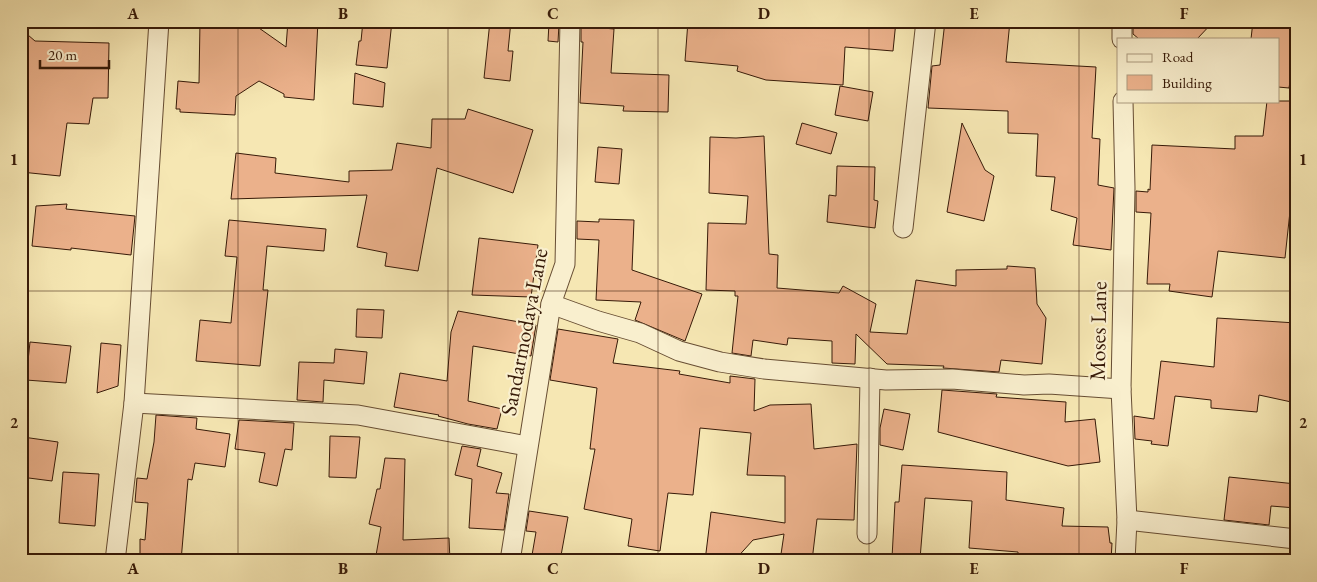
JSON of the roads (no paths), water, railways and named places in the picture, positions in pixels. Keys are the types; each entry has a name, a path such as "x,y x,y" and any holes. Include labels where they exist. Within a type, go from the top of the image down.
{"street":[{"path":"115,561 134,403 159,21"},
{"name":"Sandarmodaya Lane","path":"510,561 551,304 565,264 570,21"},
{"path":"904,228 926,21"},
{"path":"1122,21 1122,38"},
{"name":"Moses Lane","path":"1123,102 1125,188 1121,389 1128,520 1125,561"},
{"path":"551,304 598,321 640,333 680,351 720,362 764,369 870,378 952,379 1024,385 1049,384 1121,389"},
{"path":"867,534 870,378"},
{"path":"134,403 358,415 527,446"},
{"path":"1128,520 1296,539"}]}
